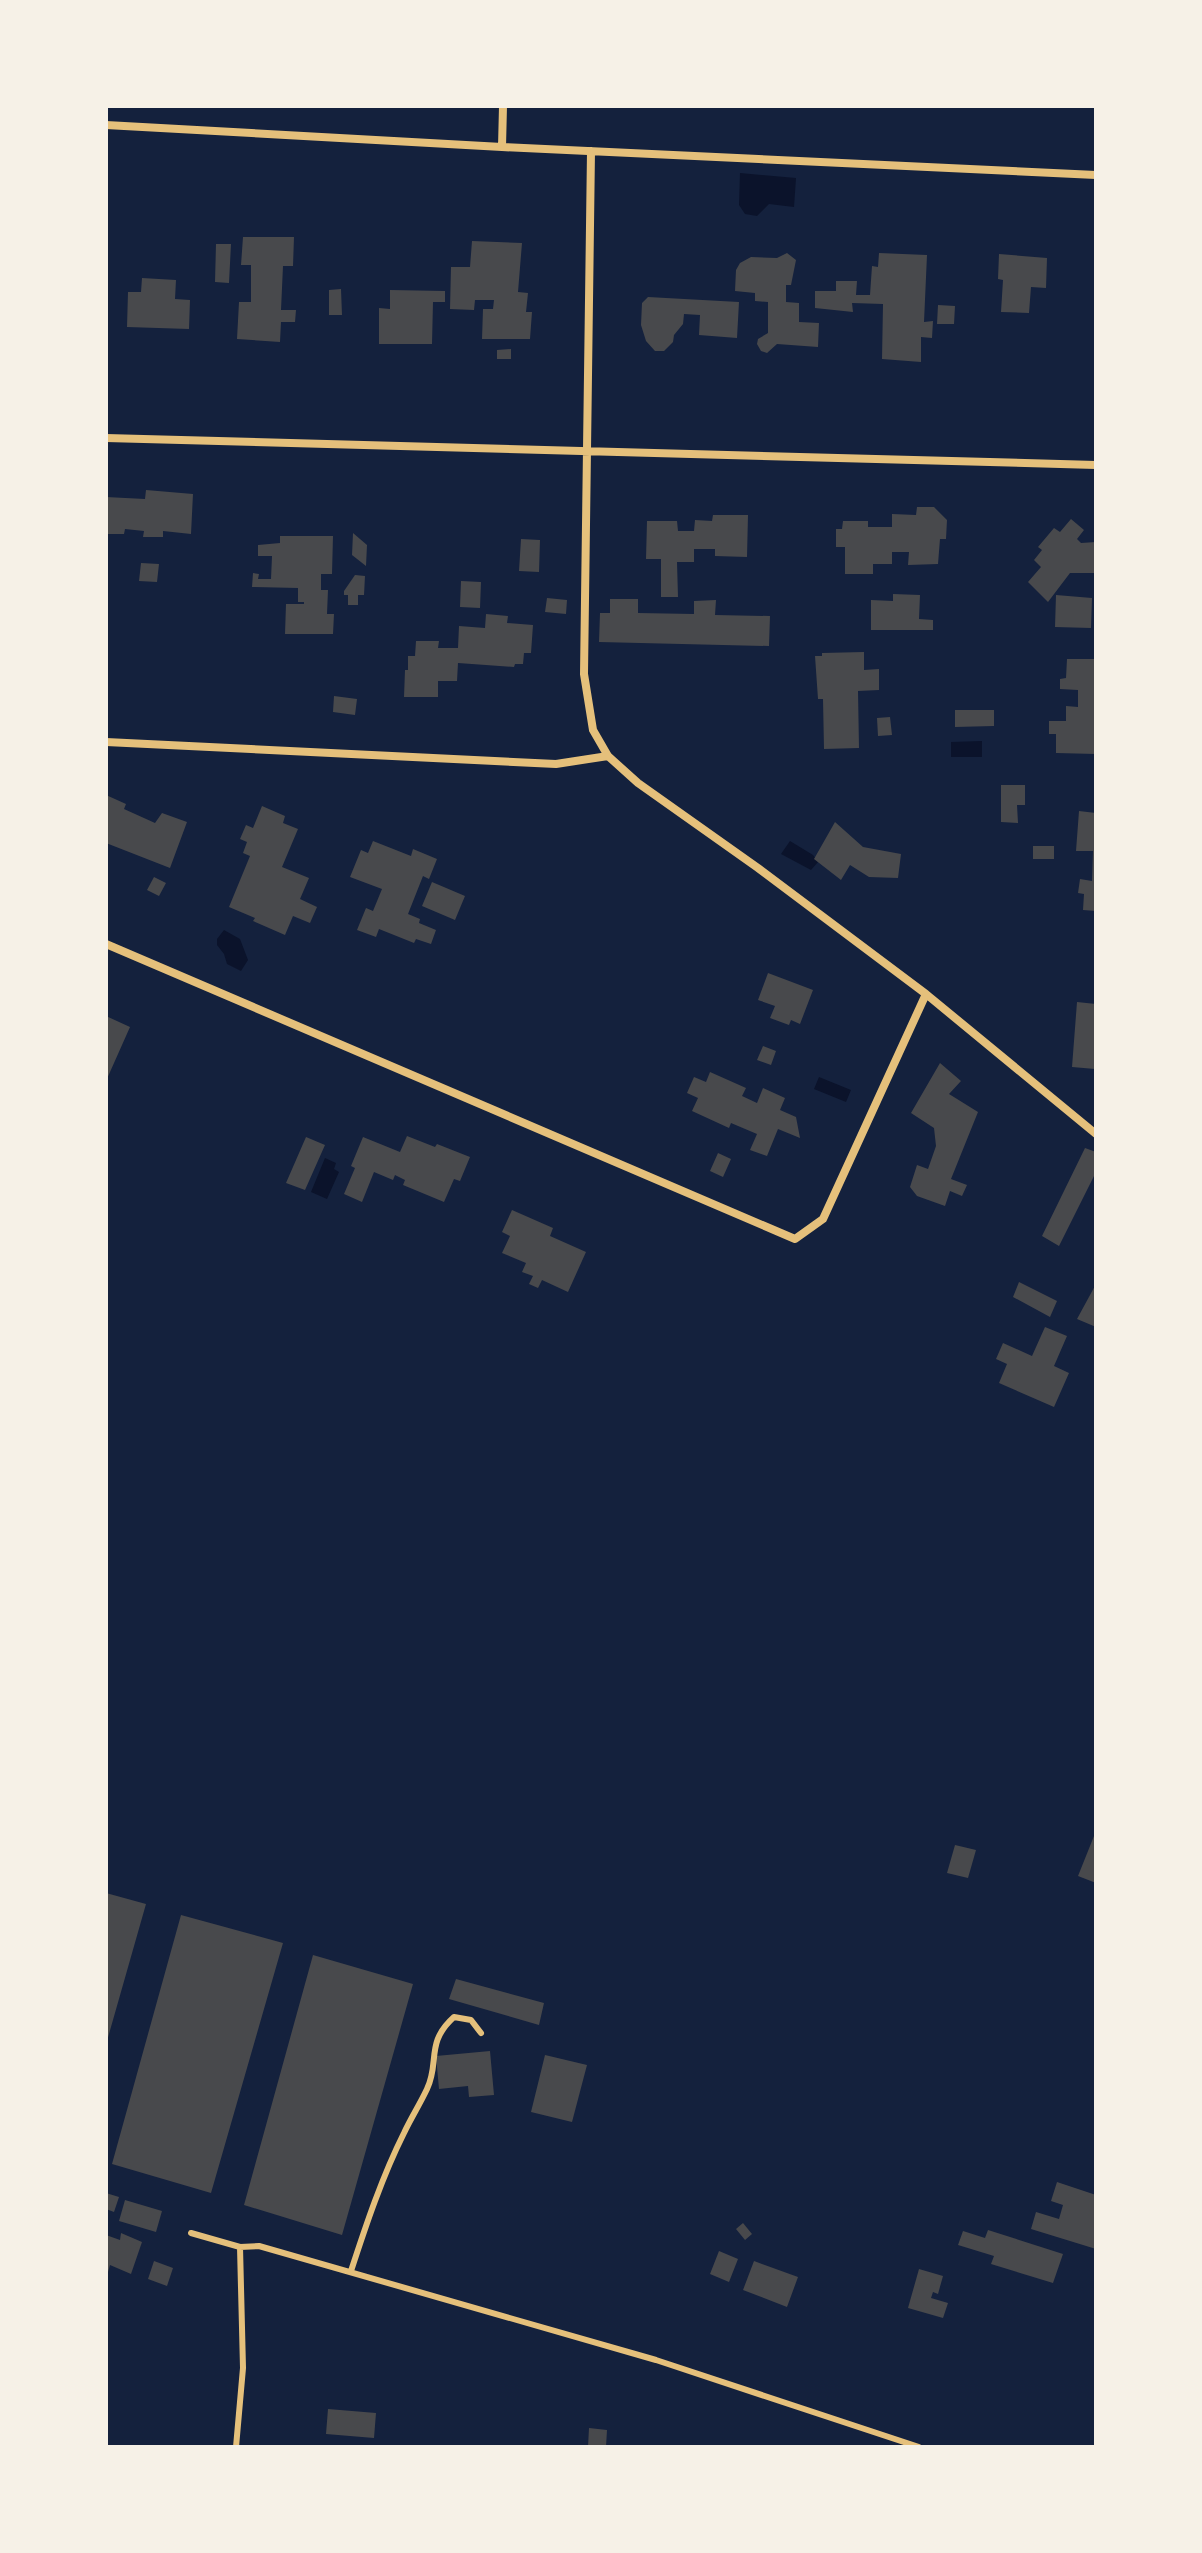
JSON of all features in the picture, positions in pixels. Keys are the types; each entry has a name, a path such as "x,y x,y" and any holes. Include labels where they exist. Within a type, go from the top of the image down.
{"street":[{"path":"502,147 503,106"},
{"path":"106,125 1096,175"},
{"path":"591,151 584,674 593,730 608,756 638,783 926,994 1096,1134"},
{"path":"106,438 1096,465"},
{"path":"106,742 556,764 608,756"},
{"path":"106,944 795,1239 823,1219 926,994"}],"lane":[{"path":"351,2271 368,2219 403,2135 429,2086 433,2053 441,2028 454,2017 471,2020 481,2033"},
{"path":"191,2233 240,2247 259,2246 351,2271 656,2360 919,2447"},
{"path":"236,2447 243,2368 240,2247"}],"water":[{"path":"740,173 796,178 794,207 769,204 757,216 745,214 739,205"},
{"path":"982,741 982,757 951,757 951,742"},
{"path":"790,841 813,855 818,862 811,870 781,854"},
{"path":"224,930 240,939 248,960 241,971 227,964 217,945 217,939"},
{"path":"819,1077 851,1090 846,1102 814,1089"},
{"path":"325,1158 336,1163 334,1169 339,1172 327,1199 311,1192"}],"building":[{"path":"243,237 294,237 293,266 283,266 281,310 296,310 295,322 281,322 280,342 237,339 239,302 251,302 251,265 241,265"},
{"path":"472,241 522,243 518,292 528,293 526,312 532,312 530,339 482,339 483,309 493,309 494,300 475,300 474,310 450,309 451,267 470,267"},
{"path":"216,244 231,244 229,283 215,282"},
{"path":"787,253 796,260 791,285 786,285 786,302 799,303 799,322 819,323 818,347 777,344 767,353 761,351 757,344 758,339 768,333 768,302 755,301 755,293 735,291 736,270 740,263 751,257 777,258"},
{"path":"879,253 927,255 924,322 933,321 932,338 921,337 921,362 882,359 883,304 852,303 853,312 815,308 815,291 836,291 836,281 857,281 856,295 870,295 872,266 878,267"},
{"path":"999,254 1047,258 1046,288 1031,287 1029,313 1001,312 1003,280 998,279"},
{"path":"142,278 176,280 175,299 190,300 189,329 127,327 128,292 141,292"},
{"path":"341,289 342,315 329,315 329,290"},
{"path":"390,290 445,291 445,302 433,302 432,344 379,344 379,308 390,309"},
{"path":"648,297 739,302 737,338 699,335 700,315 684,314 683,324 674,335 673,342 664,351 655,351 646,341 641,325 642,303"},
{"path":"938,305 955,306 954,324 937,324"},
{"path":"511,349 511,359 497,359 497,350"},
{"path":"146,490 193,494 191,534 163,531 163,537 143,537 144,531 125,529 124,534 108,534 106,497 145,499"},
{"path":"917,507 934,507 947,520 946,539 940,539 938,564 908,565 909,552 892,552 892,564 873,564 873,574 845,574 845,547 836,547 836,529 842,529 843,521 868,521 868,527 892,527 892,514 916,515"},
{"path":"713,515 748,515 747,557 715,556 715,549 694,549 694,562 677,562 678,597 661,597 661,559 646,559 647,521 677,521 678,531 694,531 695,520 712,521"},
{"path":"1071,519 1084,530 1077,539 1081,543 1096,542 1096,573 1070,573 1048,602 1028,582 1041,567 1034,560 1042,550 1038,547 1054,528 1060,532"},
{"path":"353,533 367,545 366,566 352,555"},
{"path":"280,536 333,536 332,574 321,574 321,590 328,590 327,614 334,614 333,634 285,634 286,604 304,604 298,602 298,588 252,587 253,573 259,574 258,579 271,579 272,556 258,556 258,545 280,543"},
{"path":"521,539 540,540 539,572 519,571"},
{"path":"141,563 159,564 157,582 139,581"},
{"path":"355,575 365,576 364,595 358,595 358,605 348,605 348,595 344,595 344,591"},
{"path":"461,581 481,582 480,608 460,607"},
{"path":"893,594 920,595 919,619 933,620 933,630 871,630 871,600 893,601"},
{"path":"1056,595 1092,598 1091,628 1055,627"},
{"path":"547,598 567,600 566,614 545,612"},
{"path":"610,599 638,599 638,613 694,614 694,601 716,600 715,615 770,616 769,646 599,642 600,613 610,613"},
{"path":"486,614 508,616 507,623 533,625 531,653 524,653 523,664 515,664 514,667 458,663 457,681 438,681 438,697 404,697 408,656 415,656 416,641 439,641 438,648 458,648 459,626 485,628"},
{"path":"864,652 864,670 879,669 879,690 858,691 859,748 824,749 823,699 818,699 815,656 822,656 822,653"},
{"path":"1067,659 1096,659 1096,754 1056,753 1056,734 1049,734 1049,721 1066,721 1066,706 1078,707 1078,690 1060,689 1060,679 1066,678"},
{"path":"334,696 357,699 355,715 333,712"},
{"path":"955,710 994,710 994,726 955,727"},
{"path":"890,717 892,735 878,736 877,718"},
{"path":"1001,785 1025,785 1025,805 1017,805 1018,823 1001,822"},
{"path":"106,795 126,804 124,809 155,823 162,813 187,822 170,868 106,843"},
{"path":"262,806 285,816 283,823 298,829 282,867 309,878 300,899 317,907 310,923 293,916 285,935 229,907 250,856 243,853 247,842 240,839 246,825 253,828"},
{"path":"1079,811 1096,813 1096,911 1083,910 1084,894 1078,893 1080,879 1092,881 1093,851 1076,851"},
{"path":"835,822 863,847 901,854 898,878 869,877 850,865 841,880 814,859"},
{"path":"373,841 411,856 413,849 437,859 429,879 423,876 408,914 436,930 431,944 416,939 414,943 379,929 376,937 357,930 366,908 373,911 382,889 350,877 361,850 368,853"},
{"path":"1033,846 1054,846 1054,859 1033,859"},
{"path":"154,877 166,883 159,896 147,890"},
{"path":"432,882 465,896 455,920 422,906"},
{"path":"768,973 813,990 800,1024 791,1020 789,1025 770,1018 775,1006 758,1000"},
{"path":"1077,1002 1096,1004 1095,1069 1072,1067"},
{"path":"106,1016 130,1027 106,1081"},
{"path":"763,1046 776,1051 771,1065 757,1060"},
{"path":"940,1063 961,1081 949,1094 978,1112 951,1179 967,1185 962,1196 950,1191 945,1206 917,1196 910,1187 917,1165 928,1169 936,1146 934,1128 911,1113"},
{"path":"710,1072 746,1088 742,1096 757,1103 763,1088 785,1098 780,1110 796,1117 800,1138 778,1129 767,1156 750,1150 757,1134 731,1123 729,1128 692,1111 698,1098 687,1093 694,1077 706,1082"},
{"path":"407,1136 470,1157 460,1181 454,1179 444,1202 403,1185 405,1180 395,1175 393,1180 374,1172 362,1202 344,1194 363,1137 400,1152"},
{"path":"306,1137 325,1145 305,1190 286,1183"},
{"path":"1085,1148 1096,1152 1096,1172 1059,1246 1042,1236"},
{"path":"718,1153 731,1159 723,1177 710,1171"},
{"path":"512,1210 553,1228 550,1236 586,1252 568,1292 542,1280 538,1288 529,1284 533,1276 522,1272 526,1263 502,1253 510,1236 502,1232"},
{"path":"1019,1282 1057,1301 1050,1317 1013,1297"},
{"path":"1096,1284 1096,1327 1077,1319"},
{"path":"1045,1327 1067,1336 1054,1366 1069,1373 1054,1407 999,1383 1007,1364 996,1359 1003,1343 1032,1356"},
{"path":"1096,1831 1096,1883 1078,1876"},
{"path":"955,1845 976,1850 968,1878 947,1873"},
{"path":"106,1893 146,1904 107,2041 106,2041"},
{"path":"181,1915 283,1943 211,2193 112,2164"},
{"path":"313,1955 413,1984 342,2235 244,2205"},
{"path":"456,1979 544,2003 539,2025 449,1999"},
{"path":"490,2051 494,2095 469,2097 468,2086 439,2089 436,2056"},
{"path":"545,2055 587,2065 572,2122 531,2112"},
{"path":"1057,2182 1096,2195 1096,2249 1031,2229 1036,2212 1059,2219 1063,2205 1051,2201"},
{"path":"106,2193 119,2197 114,2212 106,2209"},
{"path":"125,2200 162,2211 156,2232 119,2221"},
{"path":"743,2223 752,2234 745,2240 736,2229"},
{"path":"988,2230 1063,2254 1053,2283 991,2264 994,2256 958,2245 963,2231 985,2238"},
{"path":"121,2233 142,2242 131,2274 110,2265 106,2271 106,2235 120,2240"},
{"path":"719,2251 738,2259 729,2282 710,2274"},
{"path":"154,2261 173,2268 167,2286 148,2279"},
{"path":"754,2261 798,2277 787,2307 743,2290"},
{"path":"919,2269 943,2276 938,2294 933,2292 931,2298 948,2303 943,2318 908,2308"},
{"path":"328,2409 376,2413 374,2438 326,2434"},
{"path":"589,2428 607,2430 606,2447 588,2447"}]}
